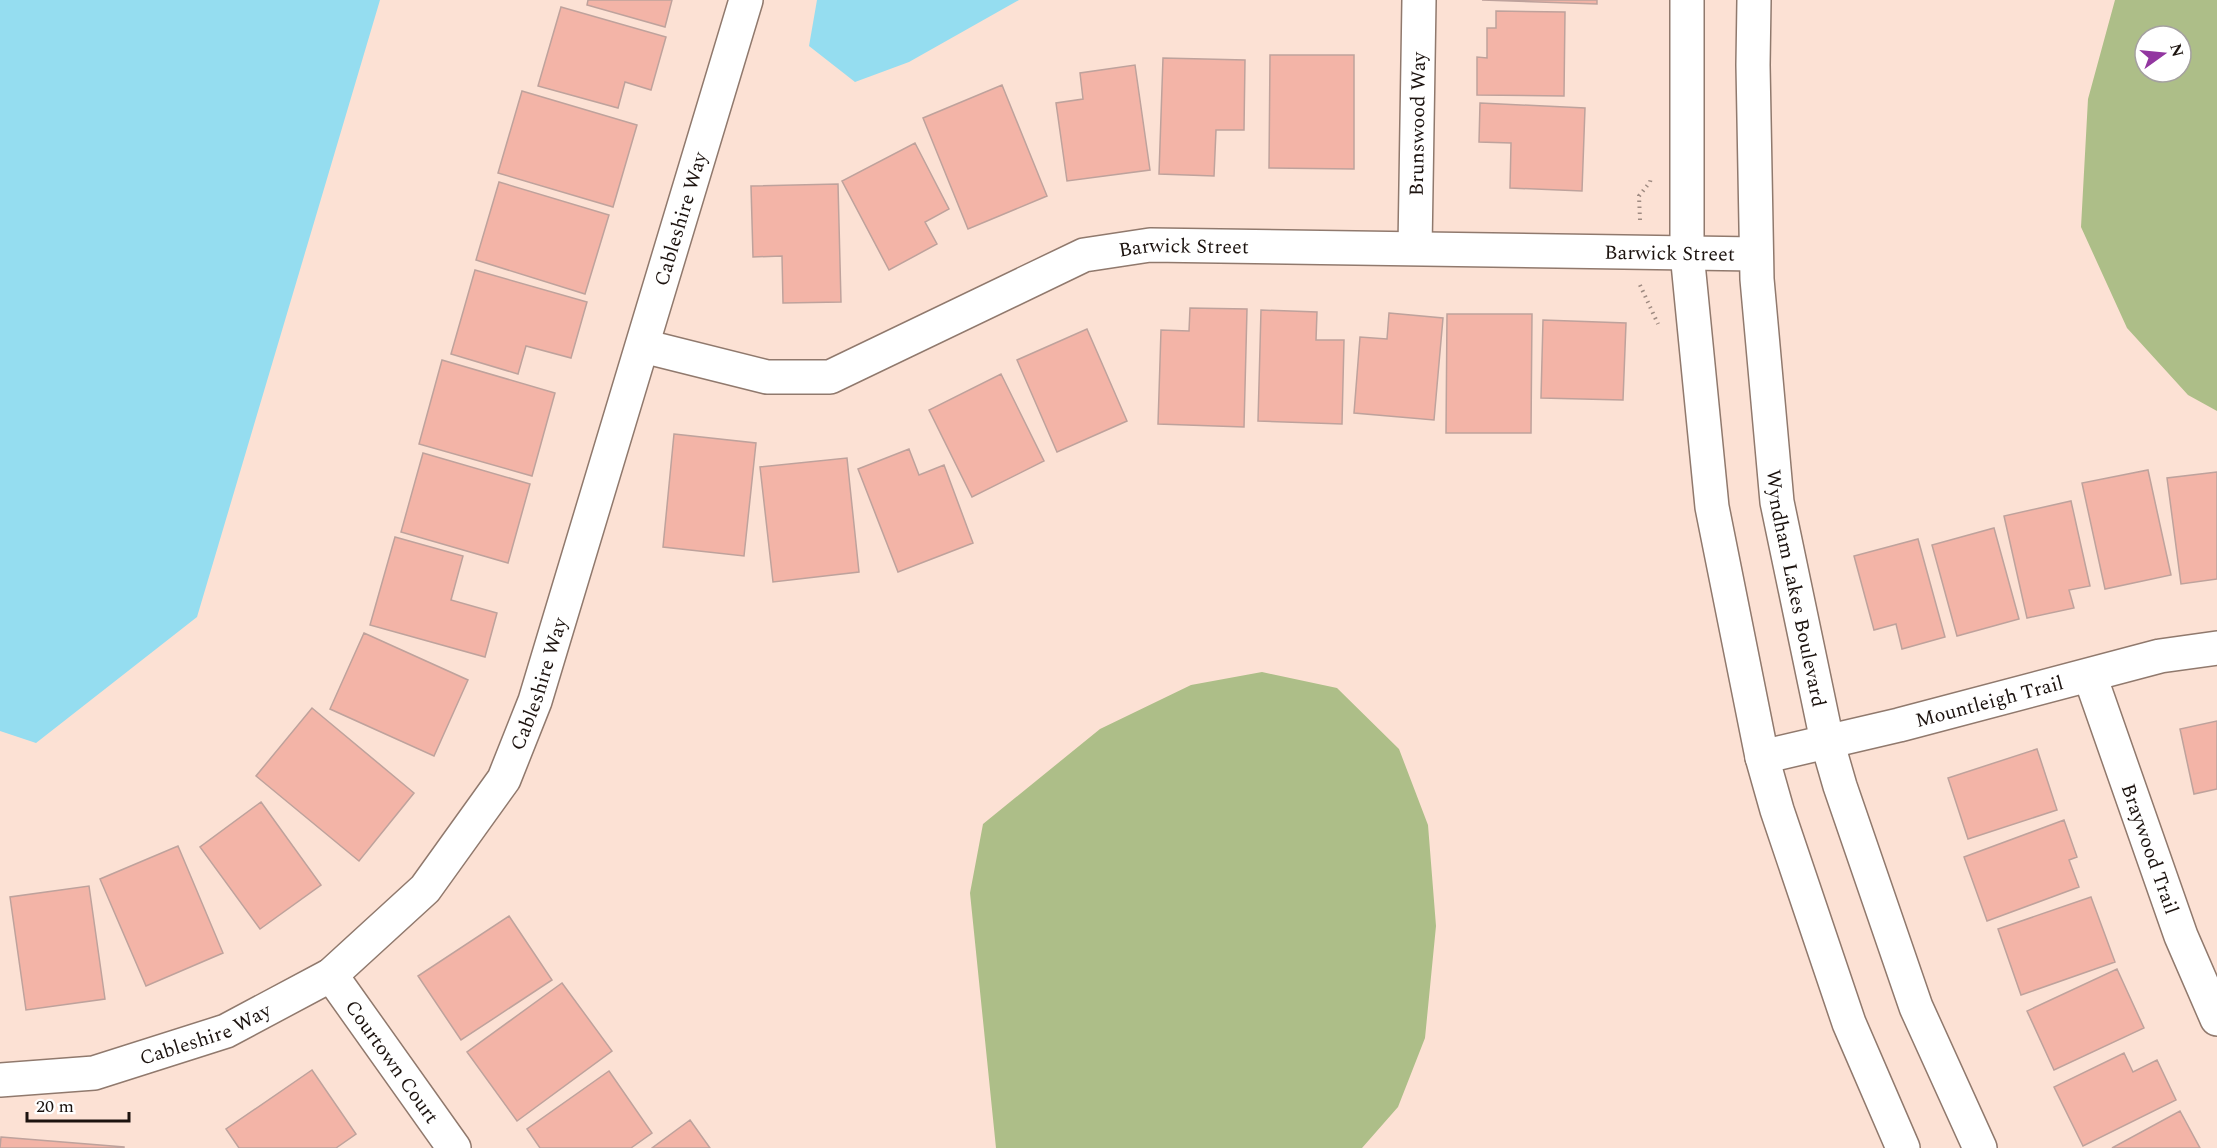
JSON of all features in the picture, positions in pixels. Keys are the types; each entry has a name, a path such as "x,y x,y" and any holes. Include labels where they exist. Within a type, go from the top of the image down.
{"street":[{"name":"Cableshire Way","path":"0,1080 94,1073 226,1031 331,975 425,889 504,779 535,701 746,0"},
{"name":"Brunswood Way","path":"1415,248 1419,0"},
{"path":"1687,0 1687,253 1712,507 1762,757 1777,810 1849,1023 1903,1148"},
{"name":"Wyndham Lakes Boulevard","path":"1754,0 1756,254 1777,502 1827,741 1840,786 1916,1007 1980,1148"},
{"name":"Barwick Street","path":"643,346 767,377 830,377 1084,255 1150,245 1756,254"},
{"name":"Mountleigh Trail","path":"1762,757 1899,725 2160,656 2217,648"},
{"name":"Braywood Trail","path":"2090,676 2181,936 2217,1019"},
{"name":"Courtown Court","path":"331,975 454,1148"}],"path":[{"path":"1639,196 1640,206"}],"green space":[{"path":"2115,0 2217,0 2217,411 2188,395 2127,328 2081,227 2088,99"},
{"path":"1262,672 1337,688 1399,749 1428,825 1436,926 1425,1038 1398,1107 1362,1148 996,1148 970,893 983,824 1100,729 1191,685"}],"water":[{"path":"0,0 380,0 197,617 36,743 0,731"},
{"path":"817,0 1019,0 909,62 855,82 809,46"}],"building":[{"path":"588,0 672,0 665,27 587,5"},
{"path":"1482,0 1597,0 1597,4"},
{"path":"561,7 666,37 651,90 625,82 618,108 538,86"},
{"path":"1496,11 1565,12 1564,96 1477,95 1477,57 1487,58 1487,28 1496,28"},
{"path":"1270,55 1354,55 1354,169 1269,168"},
{"path":"1163,58 1245,60 1244,130 1216,130 1214,176 1159,174"},
{"path":"1135,65 1150,170 1067,181 1056,103 1083,99 1080,73"},
{"path":"1002,85 1047,196 968,229 923,118"},
{"path":"522,91 637,125 613,207 498,173"},
{"path":"1480,103 1585,108 1582,191 1510,188 1511,143 1479,142"},
{"path":"915,143 949,209 925,222 937,244 889,270 842,181"},
{"path":"499,182 609,215 585,294 476,260"},
{"path":"838,184 841,302 783,303 782,256 753,257 751,186"},
{"path":"475,270 587,302 571,358 526,346 518,374 451,354"},
{"path":"1190,308 1247,309 1244,427 1158,424 1161,330 1189,331"},
{"path":"1261,310 1317,312 1316,340 1344,340 1342,424 1258,421"},
{"path":"1389,313 1443,318 1434,420 1354,413 1360,337 1387,339"},
{"path":"1447,314 1532,314 1531,433 1446,433"},
{"path":"1543,320 1626,323 1623,400 1541,398"},
{"path":"1087,329 1127,421 1057,452 1017,360"},
{"path":"442,360 555,393 532,476 419,444"},
{"path":"1001,374 1044,461 972,497 929,410"},
{"path":"674,434 756,443 744,556 663,547"},
{"path":"909,449 919,475 944,465 973,543 898,572 858,469"},
{"path":"423,453 530,484 508,563 401,532"},
{"path":"847,458 859,572 773,582 760,467"},
{"path":"2148,470 2171,575 2105,589 2082,483"},
{"path":"2217,472 2217,579 2181,584 2167,478"},
{"path":"2071,501 2090,586 2069,590 2074,608 2027,618 2004,516"},
{"path":"1994,528 2019,619 1957,636 1932,545"},
{"path":"395,537 463,556 451,600 497,613 485,657 370,625"},
{"path":"1918,539 1945,637 1902,649 1896,624 1874,630 1854,556"},
{"path":"364,633 468,680 434,756 330,709"},
{"path":"312,708 414,793 359,861 256,776"},
{"path":"2217,721 2217,789 2194,794 2180,729"},
{"path":"2037,749 2057,810 1968,839 1948,778"},
{"path":"261,802 321,885 260,929 200,847"},
{"path":"2064,820 2077,857 2069,860 2079,887 1987,921 1964,857"},
{"path":"178,846 223,953 146,986 100,879"},
{"path":"89,886 105,999 26,1010 10,897"},
{"path":"2091,897 2115,962 2021,995 1998,929"},
{"path":"509,916 552,980 461,1040 418,976"},
{"path":"2117,969 2144,1028 2054,1070 2027,1011"},
{"path":"562,983 612,1051 517,1121 467,1052"},
{"path":"2124,1053 2133,1072 2157,1060 2176,1100 2083,1146 2054,1087"},
{"path":"312,1070 356,1134 336,1148 239,1148 226,1129"},
{"path":"609,1071 652,1133 631,1148 540,1148 527,1129"},
{"path":"2180,1111 2200,1148 2112,1148"},
{"path":"690,1120 710,1148 652,1148"},
{"path":"1,1137 124,1147 124,1148 0,1148"}]}
